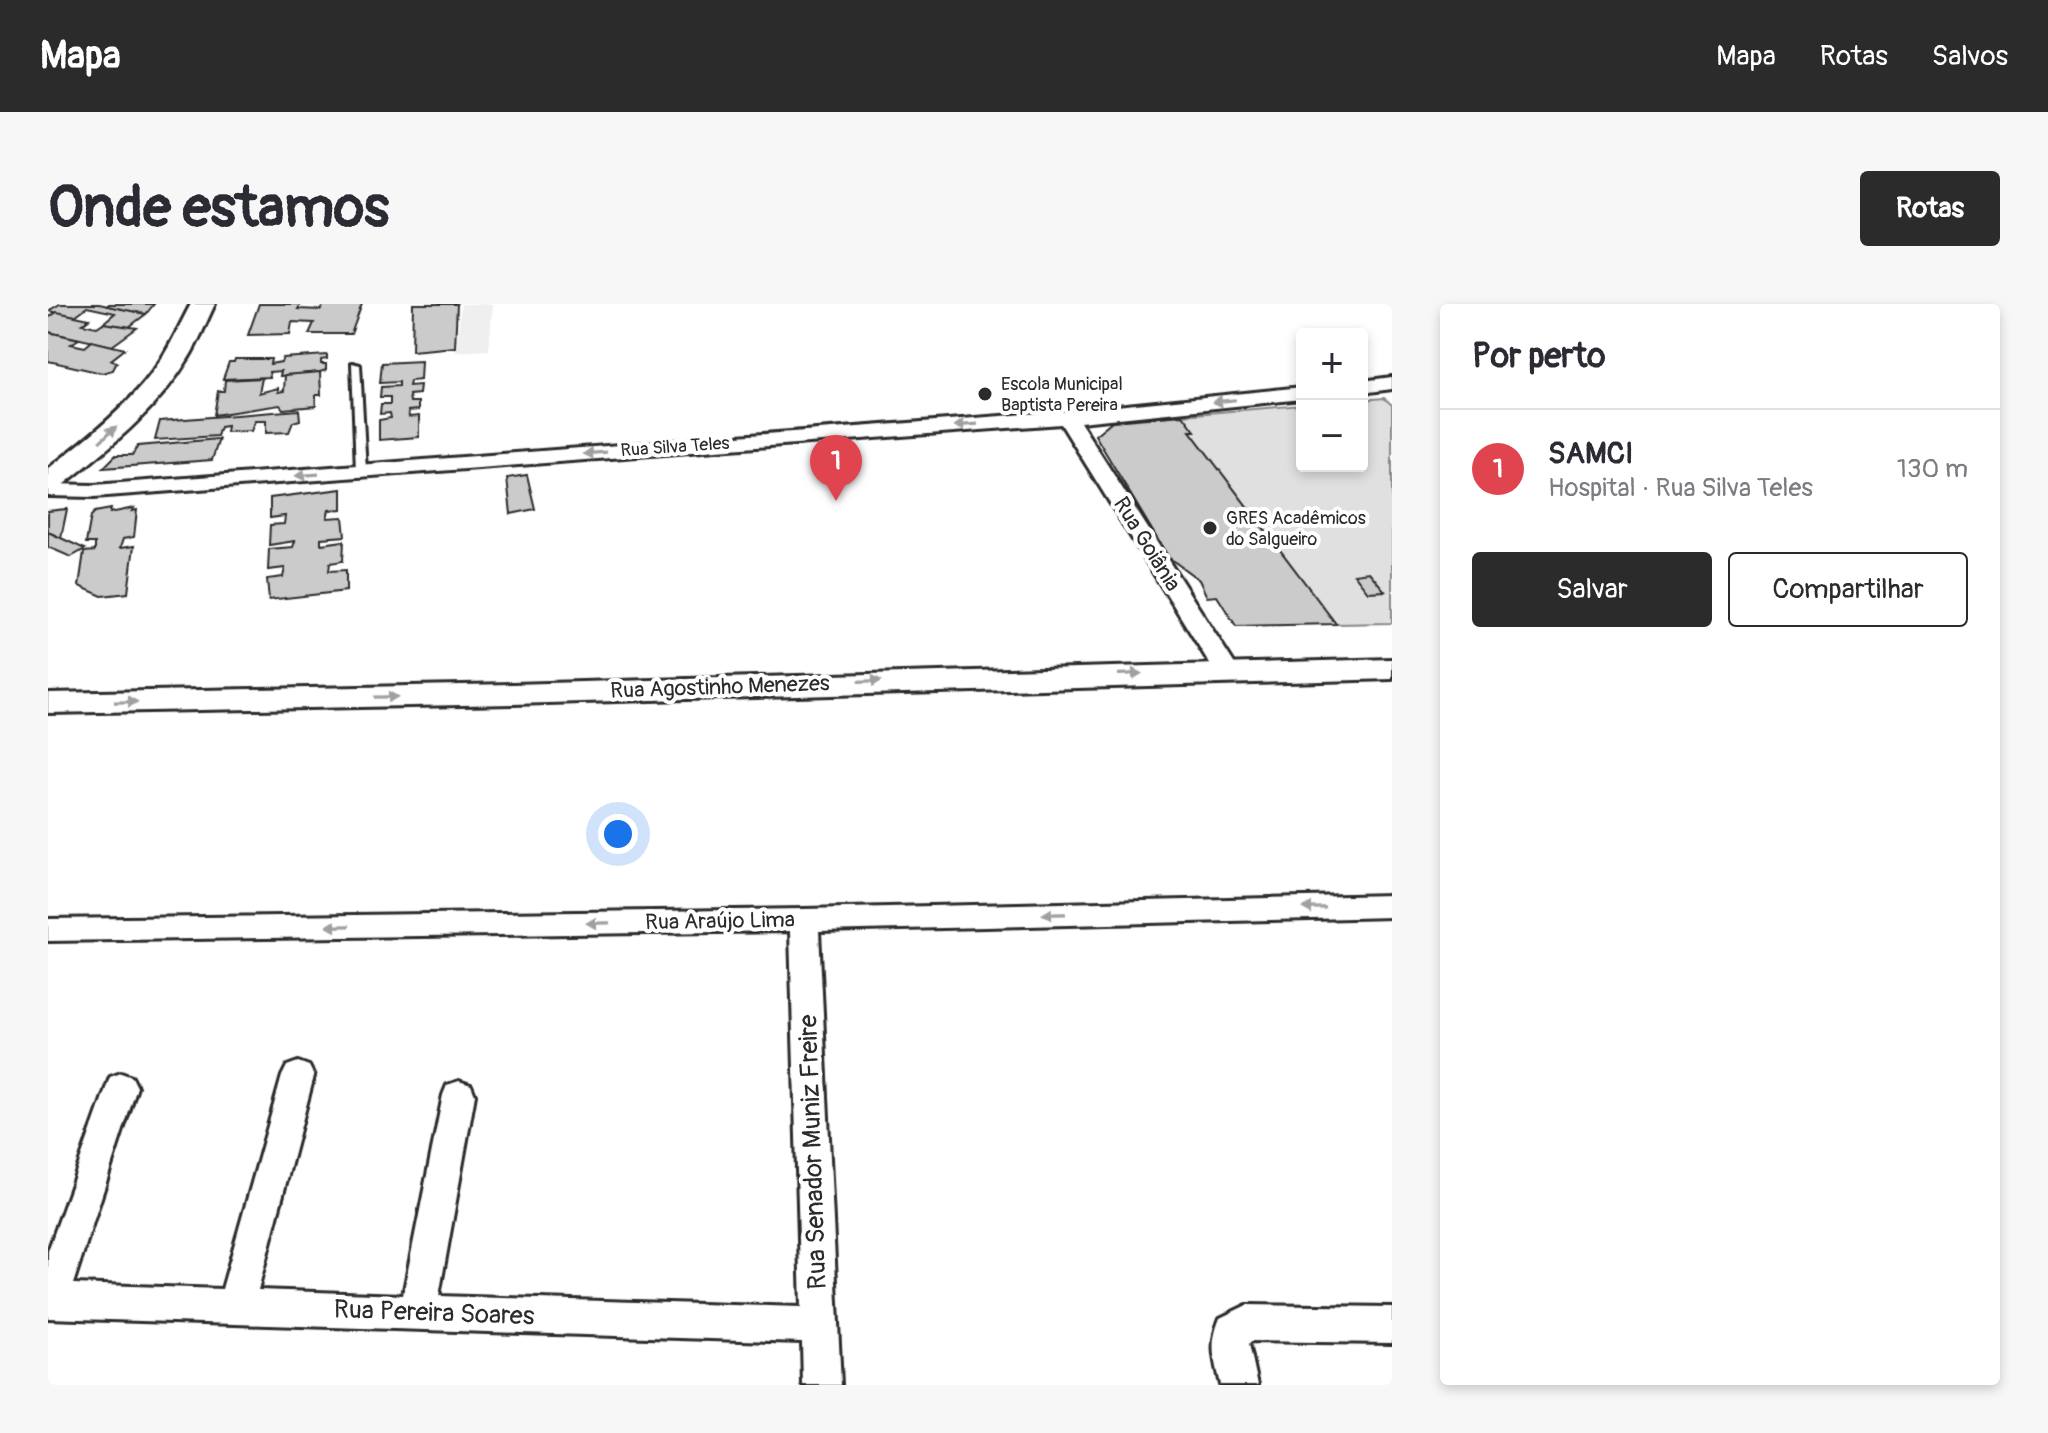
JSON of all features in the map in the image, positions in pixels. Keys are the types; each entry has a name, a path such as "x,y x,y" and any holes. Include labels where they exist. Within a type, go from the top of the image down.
{"main road":[{"path":"48,483 107,436 150,392 175,359 203,304"}],"street":[{"path":"1368,386 1392,383"},
{"name":"Rua Silva Teles","path":"48,490 94,491 1067,417 1296,394"},
{"name":"Rua Goiânia","path":"1067,417 1227,671"},
{"name":"Rua Agostinho Menezes","path":"48,703 513,694 1227,671 1392,669"},
{"name":"Rua Araújo Lima","path":"48,930 804,920 1392,906"},
{"name":"Rua Senador Muniz Freire","path":"804,920 822,1385"},
{"path":"235,1307 298,1076"},
{"path":"49,1301 121,1087"},
{"path":"418,1313 459,1095"},
{"name":"Rua Pereira Soares","path":"49,1301 820,1325"},
{"path":"1239,1385 1230,1344 1233,1331 1247,1323 1392,1325"}],"lane":[{"path":"355,365 361,471"}],"shaded area":[{"path":"461,304 493,304 489,350 456,352"},
{"path":"1384,398 1392,405 1392,623 1336,624 1190,431 1194,430 1183,415 1296,406 1296,472 1368,472 1368,399"}],"building":[{"path":"60,304 99,304 146,314 129,327 103,323 115,313 87,307 75,316 48,311"},
{"path":"154,304 146,314 107,306"},
{"path":"259,304 301,304 298,309 321,310 323,304 362,304 351,334 309,334 314,323 292,322 290,334 248,335"},
{"path":"413,304 457,304 455,347 412,351"},
{"path":"57,312 89,319 82,324 97,327 103,323 137,328 112,346 48,332 48,318"},
{"path":"48,332 79,339 71,344 85,347 92,341 125,349 111,360 117,362 113,370 102,373 48,361"},
{"path":"327,355 327,359 321,360 321,364 326,364 326,370 320,372 280,376 281,371 269,372 270,377 223,379 229,362 235,359 271,359 270,364 281,362 283,358"},
{"path":"421,361 420,380 410,381 409,386 420,385 419,394 409,395 410,402 418,402 418,410 408,411 409,417 419,416 419,437 379,440 379,420 391,418 390,413 380,414 381,404 390,404 390,397 380,397 381,387 399,386 399,382 380,383 382,363"},
{"path":"320,372 321,395 316,395 316,406 283,409 280,405 214,415 218,391 224,391 225,380 262,378 259,393 278,388 278,392 284,391 285,375"},
{"path":"299,410 300,420 293,422 289,432 266,433 266,421 255,421 251,431 226,432 227,426 220,427 217,436 155,440 160,421"},
{"path":"1183,415 1195,431 1190,431 1336,624 1236,626 1217,596 1207,597 1199,580 1168,557 1095,435 1112,421"},
{"path":"219,439 212,460 103,468 116,455 132,455 138,446"},
{"path":"527,475 535,509 511,514 507,478"},
{"path":"342,489 342,509 329,510 327,518 343,517 345,536 321,538 321,544 344,541 343,561 330,563 329,571 346,570 346,591 269,600 267,579 283,577 285,568 268,570 269,549 293,547 295,541 269,545 270,525 284,524 285,516 270,518 270,498"},
{"path":"134,508 132,511 137,510 134,537 123,539 120,548 134,546 128,593 102,596 79,586 84,552 95,551 95,543 86,543 91,516 95,512 111,509 110,513"},
{"path":"67,509 61,538 48,532 48,511"},
{"path":"48,532 85,549 71,557 48,547"},
{"path":"1369,572 1385,591 1368,592 1354,574"}],"place":[{"name":"Escola Municipal Baptista Pereira","path":"985,394"},
{"name":"SAMCI","path":"836,501"},
{"name":"GRES Acadêmicos do Salgueiro","path":"1210,528"}]}
